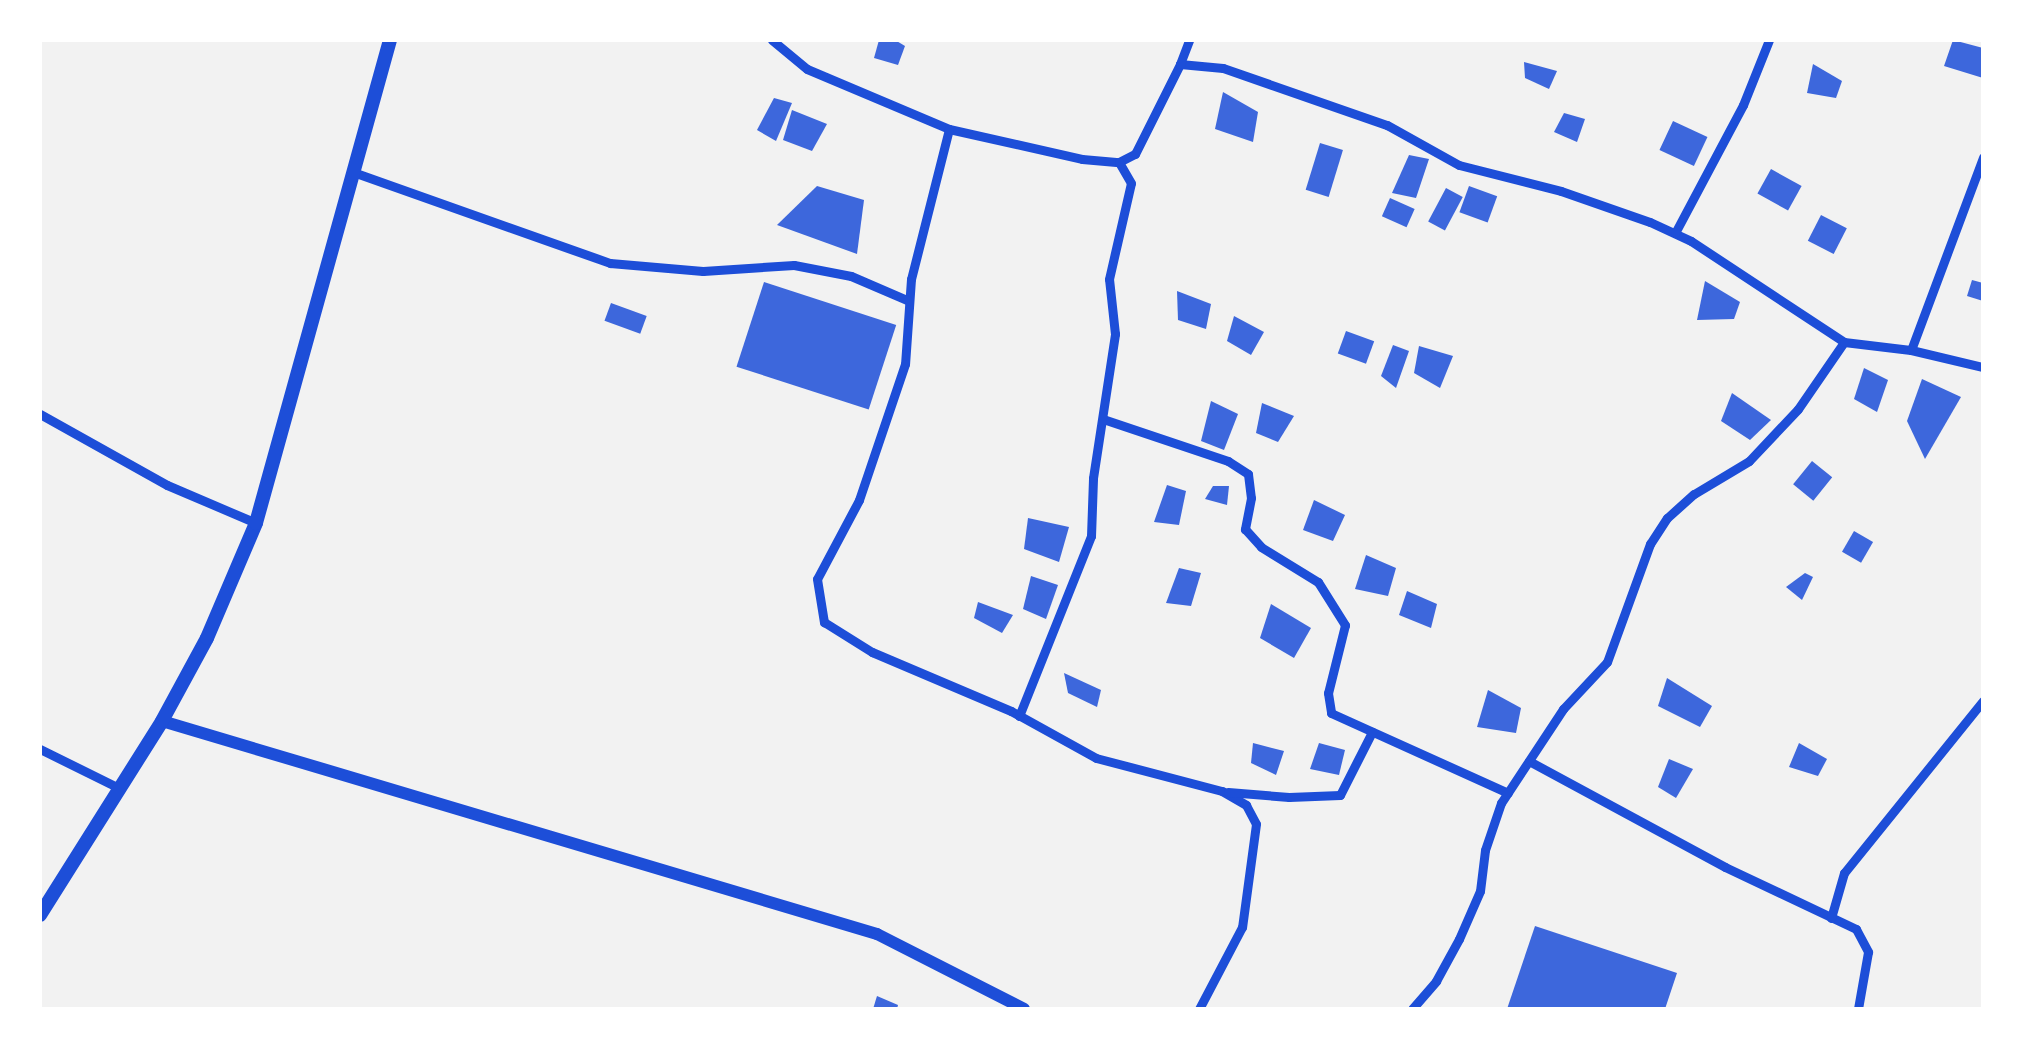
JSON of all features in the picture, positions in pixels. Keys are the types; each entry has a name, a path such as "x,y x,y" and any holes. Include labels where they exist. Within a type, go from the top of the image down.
{"main road":[{"path":"40,915 162,720 207,638 256,524 390,40"},
{"path":"162,720 877,934 1024,1009"}],"street":[{"path":"772,40 807,69 950,128 1082,159 1119,162 1135,154 1189,40"},
{"path":"1675,233 1743,105 1769,40"},
{"path":"1180,64 1223,68 1387,125 1459,165 1561,192 1675,233 1844,342 1911,350 1983,367"},
{"path":"950,128 911,278 905,364 859,500 818,579 824,622 872,652 1020,716 1096,758 1222,791 1289,798 1340,795 1372,732"},
{"path":"1911,350 1983,157"},
{"path":"1020,716 1091,536 1093,478 1115,334 1109,279 1130,183 1119,162"},
{"path":"353,172 610,263 703,271 794,264 852,276 909,301"},
{"path":"1412,1009 1436,981 1459,940 1480,891 1486,850 1508,793 1563,709 1607,662 1650,544 1667,518 1694,494 1749,461 1798,409 1844,342"},
{"path":"40,414 167,485 256,524"},
{"path":"1103,419 1228,460 1248,474 1251,498 1245,529 1261,547 1318,582 1345,625 1328,693 1331,714 1508,793"},
{"path":"1831,918 1844,872 1983,700"},
{"path":"40,749 119,788"},
{"path":"1530,761 1725,867 1856,930 1868,952 1858,1009"},
{"path":"1199,1009 1242,927 1255,854 1256,824 1246,805 1222,791"}],"building":[{"path":"879,40 895,40 905,46 898,65 874,58"},
{"path":"1953,40 1983,48 1983,78 1944,66"},
{"path":"1524,62 1557,71 1549,89 1525,78"},
{"path":"1813,64 1842,81 1836,98 1807,93"},
{"path":"1223,92 1258,112 1253,142 1215,129"},
{"path":"774,98 792,103 776,141 757,130"},
{"path":"792,110 827,124 812,151 783,140"},
{"path":"1564,113 1585,119 1577,142 1554,132"},
{"path":"1673,121 1707,137 1694,166 1659,150"},
{"path":"1320,143 1343,150 1329,197 1306,190"},
{"path":"1409,155 1429,159 1416,198 1392,193"},
{"path":"1771,169 1802,186 1788,210 1757,193"},
{"path":"817,186 864,200 857,254 777,225"},
{"path":"1469,186 1497,196 1488,223 1459,212"},
{"path":"1446,188 1463,197 1445,230 1428,222"},
{"path":"1390,198 1415,209 1407,227 1382,216"},
{"path":"1821,215 1847,228 1834,254 1808,241"},
{"path":"1972,280 1983,283 1983,301 1967,296"},
{"path":"1705,281 1740,302 1734,319 1697,320"},
{"path":"764,282 896,325 869,410 736,367"},
{"path":"1177,291 1211,304 1206,329 1178,320"},
{"path":"611,303 647,316 640,334 605,321"},
{"path":"1234,316 1264,332 1251,355 1227,341"},
{"path":"1346,331 1374,341 1366,364 1338,354"},
{"path":"1393,345 1409,351 1396,388 1381,376"},
{"path":"1419,346 1453,356 1440,388 1414,373"},
{"path":"1864,368 1888,380 1877,412 1854,399"},
{"path":"1922,379 1961,397 1925,459 1907,421"},
{"path":"1732,393 1771,420 1750,440 1721,421"},
{"path":"1211,401 1238,414 1224,450 1201,441"},
{"path":"1262,403 1294,416 1278,442 1256,433"},
{"path":"1812,461 1832,477 1813,501 1793,484"},
{"path":"1167,485 1186,491 1179,525 1154,522"},
{"path":"1213,486 1229,486 1227,505 1205,499"},
{"path":"1314,500 1345,515 1333,541 1303,530"},
{"path":"1028,518 1069,527 1059,562 1024,549"},
{"path":"1854,531 1873,542 1861,563 1842,552"},
{"path":"1366,555 1396,568 1388,596 1355,589"},
{"path":"1179,568 1201,573 1191,606 1166,603"},
{"path":"1805,573 1813,577 1802,600 1786,587"},
{"path":"1031,576 1058,585 1046,619 1023,609"},
{"path":"1407,591 1437,604 1431,628 1399,615"},
{"path":"978,602 1013,615 1002,633 974,618"},
{"path":"1271,604 1311,628 1294,658 1260,638"},
{"path":"1064,673 1101,690 1097,707 1068,693"},
{"path":"1667,678 1712,706 1700,727 1658,706"},
{"path":"1488,690 1521,708 1516,733 1477,727"},
{"path":"1253,743 1284,751 1276,775 1251,763"},
{"path":"1319,743 1345,750 1339,775 1310,769"},
{"path":"1799,743 1827,759 1818,776 1789,767"},
{"path":"1669,759 1693,769 1676,798 1658,787"},
{"path":"1535,926 1677,973 1665,1009 1507,1009"},
{"path":"877,996 898,1005 897,1009 873,1009"}]}
